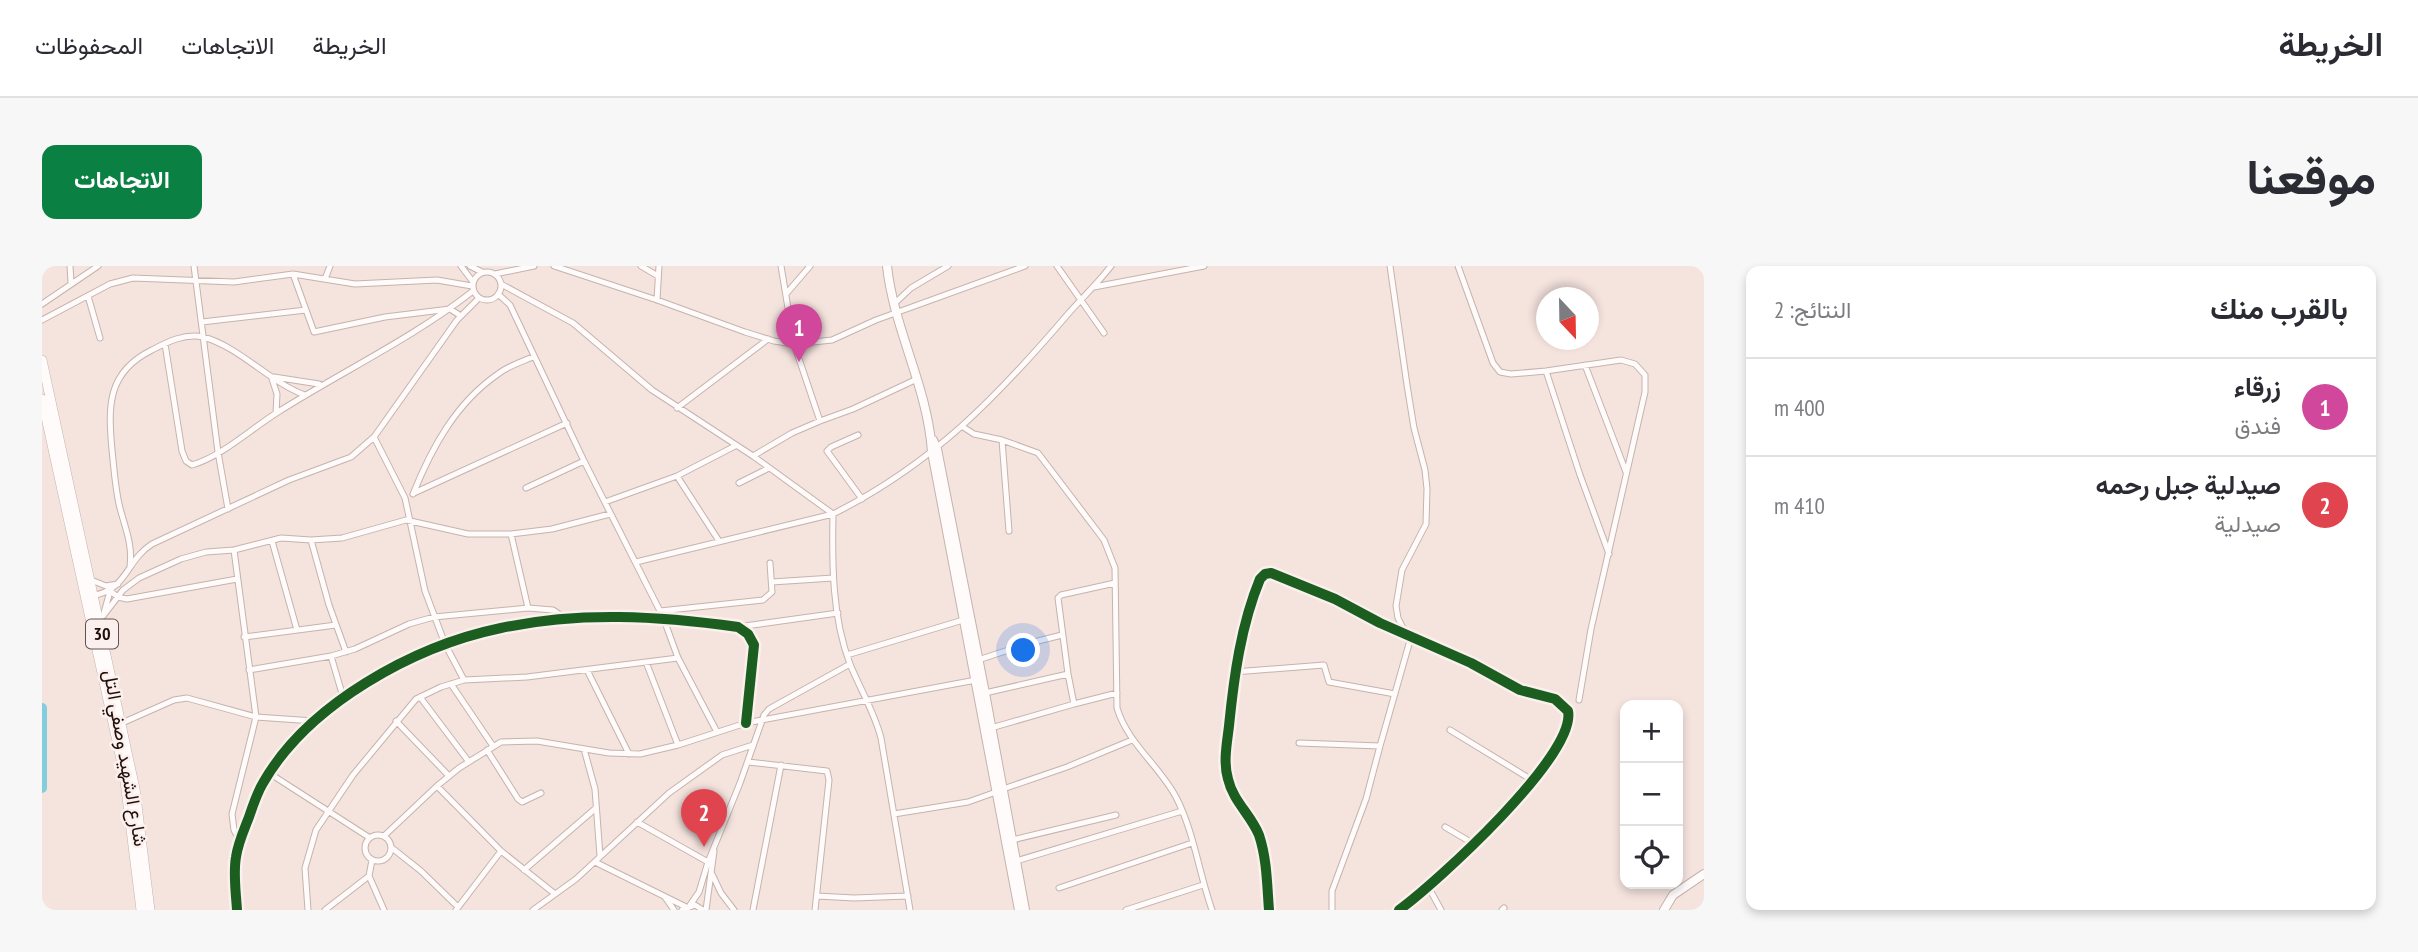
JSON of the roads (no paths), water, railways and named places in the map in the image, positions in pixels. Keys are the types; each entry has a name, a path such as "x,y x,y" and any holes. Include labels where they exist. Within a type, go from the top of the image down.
{"main road":[{"name":"شارع الشهيد وصفي التل","path":"42,360 90,579 89,596 101,630 139,810 150,910"},
{"name":"شارع الشهيد وصفي التل","path":"42,399 89,596 124,773 141,910"}],"street":[{"path":"70,266 71,283"},
{"path":"42,304 98,266"},
{"path":"194,266 228,509"},
{"path":"325,279 330,266"},
{"path":"461,266 479,298"},
{"path":"470,266 495,274 534,266"},
{"path":"554,266 768,340 794,344 832,340 876,320 1025,266"},
{"path":"641,266 658,276"},
{"path":"657,300 659,266"},
{"path":"781,266 794,344 820,421"},
{"path":"786,294 810,266"},
{"path":"887,266 895,314 917,379 934,451 978,660 978,679 985,694 1000,790 1012,840 1013,862 1025,910"},
{"path":"893,305 935,269 948,266"},
{"path":"1058,266 1104,333"},
{"path":"636,562 833,514 862,499 934,451 963,428 1013,378 1111,266"},
{"path":"1094,287 1204,266"},
{"path":"1332,910 1332,891 1366,799 1408,636 1398,618 1396,606 1402,570 1426,524 1425,470 1407,385 1390,266"},
{"path":"1458,266 1493,363 1498,370 1511,374 1546,371 1609,360 1628,361 1642,369 1645,375 1645,391 1591,629 1579,699"},
{"path":"165,344 180,439 186,461 195,465 321,384 450,309 473,286 483,270"},
{"path":"293,274 312,331 384,317 450,309 461,316"},
{"path":"42,320 127,279 234,282 293,274 355,284 437,280 473,286"},
{"path":"495,274 501,284 573,323 634,376 677,408 753,456 833,514"},
{"path":"89,596 110,591 147,548 289,480 351,457 374,436 461,316 479,298 491,299 498,294 501,284"},
{"path":"498,294 510,305 604,502 662,614 678,658 717,732"},
{"path":"88,296 100,338"},
{"path":"202,322 306,310"},
{"path":"130,569 132,552 118,501 110,405 114,387 128,367 144,354 177,338 204,337 305,395"},
{"path":"677,408 768,340"},
{"path":"413,494 432,450 457,412 498,374 533,357"},
{"path":"1585,365 1626,472"},
{"path":"1546,371 1609,554"},
{"path":"271,376 321,384"},
{"path":"271,376 277,394 276,413"},
{"path":"753,456 792,433 853,409 917,379"},
{"path":"405,498 566,423"},
{"path":"963,428 974,434 1035,450 1104,540 1113,558 1117,693 1121,720 1132,740 1170,788 1182,811 1212,910"},
{"path":"858,435 827,451 862,499"},
{"path":"374,436 405,498 421,574 434,617 464,680"},
{"path":"1002,440 1009,531"},
{"path":"604,502 677,476 735,446"},
{"path":"934,451 963,620 978,679 1000,790 1019,910"},
{"path":"526,488 584,461"},
{"path":"739,483 769,468"},
{"path":"677,476 719,541"},
{"path":"103,616 118,597 139,578 181,559 206,552 234,550 290,537 311,540 342,538 400,521 411,520 468,534 511,534 552,529 610,514"},
{"path":"833,514 833,578 838,613 850,664 868,701 881,738 910,910"},
{"path":"511,534 528,608"},
{"path":"311,540 346,652"},
{"path":"271,541 287,588 297,630"},
{"path":"234,550 256,717 232,814 234,831 240,841"},
{"path":"237,910 235,864 240,841 261,785 314,721 343,696 445,644 513,625 662,614 762,600 772,592 771,563"},
{"path":"1269,910 1266,867 1258,833 1232,791 1226,772 1234,672 1258,582 1265,574 1278,575 1305,585 1408,636 1471,663 1520,690 1555,699 1568,711 1570,717 1562,741 1532,780 1474,844 1429,888 1399,910"},
{"path":"772,582 833,578"},
{"path":"90,579 102,585 118,584"},
{"path":"110,591 118,597 132,598 237,579"},
{"path":"1074,704 1062,635 1059,596 1115,583"},
{"path":"101,630 110,591"},
{"path":"249,670 346,652 409,624 434,617 528,608 553,610 568,620"},
{"path":"662,614 738,627 838,613"},
{"path":"847,655 963,620"},
{"path":"244,637 336,625"},
{"path":"738,627 748,634 754,645 746,723"},
{"path":"978,660 1062,635"},
{"path":"331,656 343,696"},
{"path":"308,910 305,868 311,842 327,811 409,705 420,697 464,680 527,677 678,658"},
{"path":"646,662 678,746"},
{"path":"686,907 699,892 761,721 769,709 850,664"},
{"path":"1234,672 1324,665 1329,682 1395,694"},
{"path":"587,670 629,754"},
{"path":"985,694 1068,674"},
{"path":"384,836 449,776 490,748 510,741 537,741 640,754 678,746 746,723 978,679"},
{"path":"451,684 518,799 523,802 541,793"},
{"path":"991,728 1117,693"},
{"path":"420,697 469,762"},
{"path":"121,723 182,699 256,717 314,721"},
{"path":"396,721 449,776"},
{"path":"1450,730 1532,780"},
{"path":"894,814 968,802 1067,767 1132,740"},
{"path":"1299,743 1380,746"},
{"path":"533,910 598,859 669,793 717,758 753,745"},
{"path":"584,748 592,774 598,859"},
{"path":"748,762 823,768 829,775 815,910"},
{"path":"753,910 781,765"},
{"path":"269,773 370,838"},
{"path":"437,786 501,851 555,894"},
{"path":"524,870 596,808"},
{"path":"1013,862 1182,811"},
{"path":"1012,840 1116,815"},
{"path":"637,822 708,862"},
{"path":"1444,827 1474,844"},
{"path":"383,910 369,876 372,860 365,849 370,838 376,835 384,836 390,841 392,848 421,871 457,908 501,851"},
{"path":"1059,888 1192,843"},
{"path":"598,859 665,897 686,907 705,910 714,847"},
{"path":"372,860 386,859 392,848"},
{"path":"712,874 721,893 734,910"},
{"path":"325,910 369,876"},
{"path":"1664,910 1673,895 1703,878"},
{"path":"1126,910 1203,885"},
{"path":"1429,888 1441,910"},
{"path":"817,896 908,896"},
{"path":"665,897 674,910"}],"waterway":[{"path":"42,708 42,788"}],"place":[{"name":"زرقاء","path":"799,362"},
{"name":"صيدلية جبل رحمه","path":"704,847"}]}
